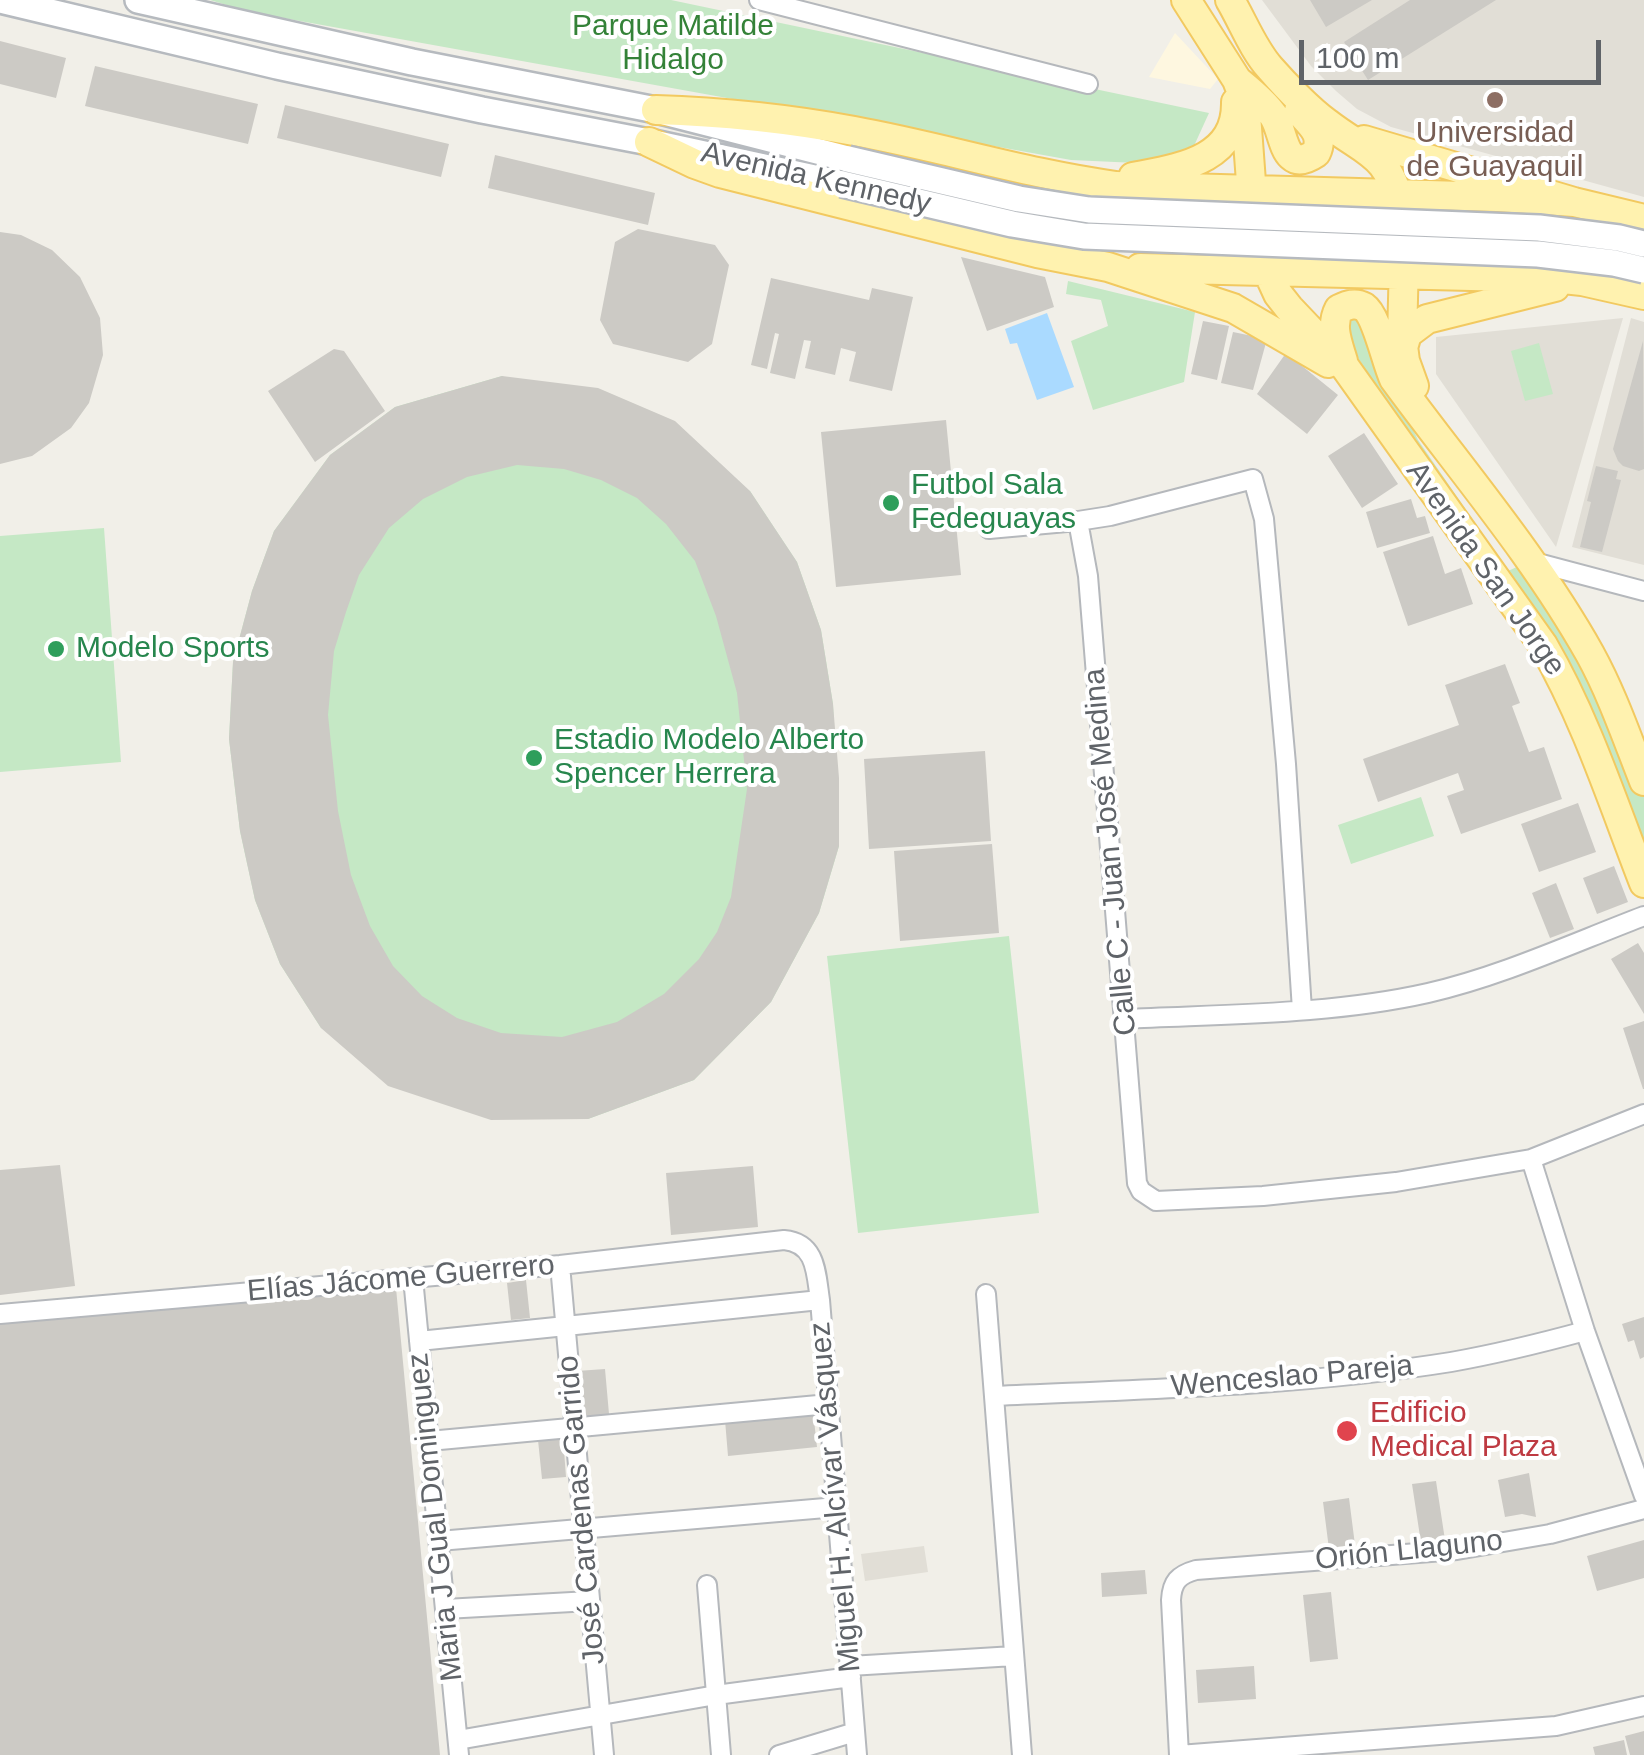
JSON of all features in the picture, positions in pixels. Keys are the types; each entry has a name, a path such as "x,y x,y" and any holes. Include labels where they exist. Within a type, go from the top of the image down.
{"main road":[{"name":"Avenida Kennedy","path":"0,0 482,110 649,142 1089,210 1539,228 1644,244"},
{"name":"Avenida Kennedy","path":"138,0 412,62 656,110 1012,224 1084,236 1538,254 1644,270"},
{"path":"1186,0 1233,73 1275,118 1288,154 1310,158 1319,146 1316,130 1300,114 1268,66 1230,0"},
{"path":"1268,66 1326,123 1382,162 1398,194 1405,276 1403,350 1428,425"},
{"path":"1068,180 1123,179 1173,169 1206,156 1226,140 1234,120 1233,73"},
{"name":"Avenida San Jorge","path":"1233,73 1247,114 1258,236 1278,294 1348,372 1544,644 1578,714 1644,883"},
{"path":"656,110 854,131 1068,180 1157,188 1574,202"},
{"path":"1344,134 1644,219"},
{"path":"649,142 720,173 1037,253 1108,267 1233,308 1348,372"},
{"path":"1152,268 1181,260 1196,246 1200,234 1192,208 1174,194 1157,188"},
{"path":"1494,275 1459,261 1449,243 1453,219 1475,202 1497,197"},
{"path":"1108,267 1494,275 1568,279 1644,295"},
{"path":"1403,350 1407,334 1427,319 1553,287 1613,287"},
{"name":"Avenida San Jorge","path":"1348,372 1335,332 1335,319 1340,309 1356,304 1369,312 1394,379 1530,561 1592,658 1644,781"}],"street":[{"path":"759,0 1088,84"},
{"path":"989,529 1078,522 1253,479 1262,506 1268,557 1302,1010"},
{"name":"Calle C - Juan José Medina","path":"1078,522 1088,576 1141,1191 1156,1201 1262,1196 1396,1182 1531,1159"},
{"path":"1530,561 1644,592"},
{"path":"1125,1020 1302,1010 1427,993 1472,981 1644,916"},
{"path":"1644,1114 1531,1159 1585,1331 1644,1496"},
{"name":"Elías Jácome Guerrero","path":"0,1314 560,1265 784,1240 801,1244"},
{"name":"Miguel H. Alcívar Vásquez","path":"801,1244 815,1266 820,1300 857,1755"},
{"name":"José Cardenas Garrido","path":"560,1265 604,1755"},
{"name":"Maria J Gual Dominguez","path":"413,1278 459,1748"},
{"path":"986,1294 1022,1755"},
{"path":"419,1341 820,1300"},
{"name":"Wenceslao Pareja","path":"996,1396 1253,1384 1359,1374 1452,1362 1585,1331"},
{"path":"428,1441 829,1404"},
{"path":"438,1540 837,1506"},
{"name":"Orión Llaguno","path":"1179,1755 1170,1600 1179,1577 1196,1570 1457,1550 1550,1534 1644,1509"},
{"path":"707,1585 721,1755"},
{"path":"445,1609 590,1602"},
{"path":"459,1748 601,1716 851,1672 1014,1656"},
{"path":"1179,1755 1556,1726 1644,1706"},
{"path":"779,1755 856,1732"}],"shaded area":[{"name":"Universidad de Guayaquil","path":"1262,0 1644,0 1644,197 1391,127 1357,109 1336,91 1311,66"},
{"path":"1175,33 1218,79 1210,89 1149,77"},
{"path":"1623,318 1556,547 1436,374 1436,337"},
{"path":"1631,318 1644,322 1644,565 1572,547"},
{"path":"924,1546 928,1572 865,1581 861,1554"}],"green space":[{"name":"Parque Matilde Hidalgo","path":"210,0 671,0 1209,113 1193,148 1137,163 1071,160 250,12"},
{"path":"1068,281 1195,312 1184,382 1093,410 1071,341 1108,326 1101,300 1066,294"},
{"path":"1357,314 1418,440 1508,571 1530,561 1644,781 1644,883 1524,617 1344,336 1340,320"},
{"path":"1539,343 1553,394 1525,401 1511,351"},
{"name":"Estadio Modelo Alberto Spencer Herrera","path":"502,376 750,491 797,562 821,630 833,704 839,846 819,913 771,1002 694,1080 588,1119 321,1028 280,964 255,900 240,831 229,739 233,662 252,591 274,531 330,455 395,407"},
{"name":"Modelo Sports","path":"104,528 121,762 0,772 0,536"},
{"path":"1421,797 1434,836 1351,864 1338,825"},
{"path":"1009,936 1039,1213 858,1233 827,956"}],"water":[{"path":"1047,313 1074,387 1037,400 1017,343 1010,344 1005,329"}],"building":[{"path":"1310,0 1372,0 1326,27"},
{"path":"1410,0 1496,0 1368,80 1344,42"},
{"path":"0,41 66,58 56,98 0,84"},
{"path":"95,66 258,104 248,144 85,106"},
{"path":"285,105 449,144 441,177 277,138"},
{"path":"495,155 655,193 648,225 488,188"},
{"path":"638,229 715,245 729,265 712,344 688,362 613,344 600,320 615,242"},
{"path":"0,232 21,235 52,250 80,277 100,318 103,355 89,403 71,428 32,456 0,464"},
{"path":"961,257 1045,277 1054,307 987,331"},
{"path":"771,278 869,300 872,288 913,297 892,391 849,381 856,352 841,348 835,375 805,368 811,341 804,340 795,379 770,373 779,334 775,333 767,369 751,365"},
{"path":"1203,321 1229,326 1217,380 1191,374"},
{"path":"1233,332 1267,339 1253,390 1221,383"},
{"path":"1643,341 1644,469 1639,471 1623,466 1613,449"},
{"path":"334,349 344,351 385,411 315,462 268,391"},
{"path":"1286,353 1338,395 1307,434 1257,394"},
{"path":"502,376 598,388 675,421 750,491 797,562 821,630 833,704 839,846 819,913 771,1002 694,1080 588,1119 491,1120 388,1086 321,1028 280,964 255,900 240,831 229,739 233,662 252,591 274,531 330,455 395,407","holes":["517,465 564,469 601,480 637,498 666,524 695,561 716,616 737,693 747,789 731,897 717,932 699,959 664,994 617,1022 562,1037 501,1033 457,1018 422,996 393,966 370,926 351,875 338,811 328,715 334,651 346,612 359,575 389,528 423,499 467,477"]},
{"name":"Futbol Sala Fedeguayas","path":"946,420 961,575 836,587 821,432"},
{"path":"1364,433 1398,484 1362,508 1328,456"},
{"path":"1596,466 1618,471 1616,479 1621,480 1602,552 1580,547"},
{"path":"1411,499 1417,518 1425,516 1430,533 1377,548 1366,512"},
{"path":"1433,536 1445,574 1461,568 1473,604 1408,626 1383,552"},
{"path":"1505,664 1520,703 1512,706 1529,752 1544,747 1562,799 1461,834 1447,796 1464,790 1458,773 1378,802 1363,759 1459,725 1445,685"},
{"path":"985,751 991,841 869,849 864,759"},
{"path":"1578,803 1596,852 1539,872 1521,824"},
{"path":"992,844 999,933 900,941 894,851"},
{"path":"1614,866 1628,902 1597,914 1583,878"},
{"path":"1556,883 1574,929 1550,938 1532,893"},
{"path":"1638,943 1644,953 1644,1014 1611,959"},
{"path":"1644,1021 1644,1089 1643,1089 1623,1028"},
{"path":"60,1165 75,1286 0,1295 0,1170"},
{"path":"753,1166 758,1227 671,1235 666,1173"},
{"path":"526,1280 530,1318 511,1320 507,1283"},
{"path":"396,1288 440,1755 0,1755 0,1321"},
{"path":"1644,1317 1644,1357 1640,1359 1634,1340 1628,1342 1622,1324"},
{"path":"605,1369 609,1414 581,1417 577,1371"},
{"path":"813,1411 817,1447 728,1456 725,1420"},
{"path":"563,1437 566,1477 542,1479 538,1440"},
{"path":"1529,1473 1536,1517 1505,1517 1498,1480"},
{"path":"1436,1481 1445,1540 1421,1543 1412,1484"},
{"path":"1349,1498 1355,1545 1329,1549 1323,1502"},
{"path":"1644,1540 1644,1578 1597,1591 1587,1556"},
{"path":"1145,1570 1147,1594 1102,1597 1101,1573"},
{"path":"1331,1592 1338,1659 1310,1662 1303,1595"},
{"path":"1254,1666 1256,1699 1198,1703 1196,1670"},
{"path":"1644,1731 1644,1755 1630,1755 1625,1736"},
{"path":"1624,1740 1627,1755 1595,1755 1593,1747"}],"place":[{"name":"Universidad de Guayaquil","path":"1495,100"},
{"name":"Futbol Sala Fedeguayas","path":"891,503"},
{"name":"Modelo Sports","path":"56,649"},
{"name":"Estadio Modelo Alberto Spencer Herrera","path":"534,758"},
{"name":"Edificio Medical Plaza","path":"1347,1431"}]}
